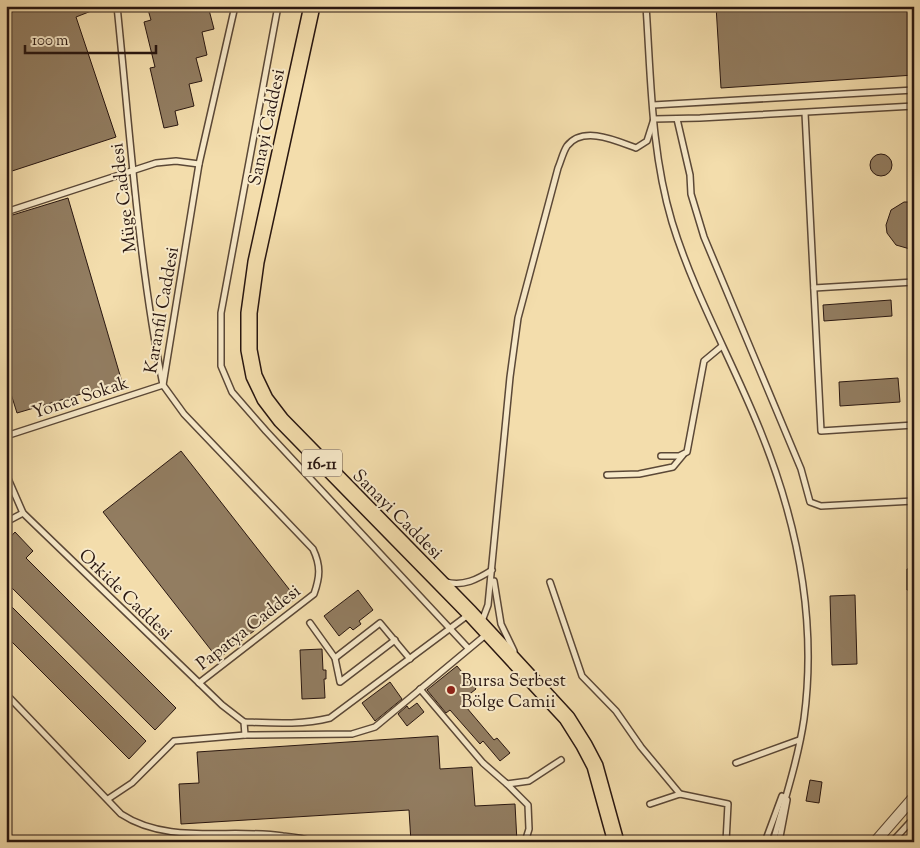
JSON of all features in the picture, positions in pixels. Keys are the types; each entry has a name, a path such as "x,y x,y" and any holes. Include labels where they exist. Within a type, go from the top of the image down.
{"main road":[{"name":"Sanayi Caddesi","path":"312,6 256,262 249,313 250,359 254,376 265,399 281,420 480,623 567,718 595,766 616,842"}],"street":[{"path":"876,842 914,798"}],"lane":[{"name":"Müge Caddesi","path":"117,6 155,345 163,385"},
{"name":"Karanfil Caddesi","path":"234,6 200,164 163,385 184,414 304,538 320,564"},
{"path":"278,6 221,313 221,366 232,392 243,405 468,648"},
{"path":"646,6 659,174 673,223 722,346 760,429 787,506 798,550 805,610 807,668 804,720 773,842"},
{"path":"653,105 914,90"},
{"path":"654,118 677,119 914,106"},
{"path":"805,113 821,431 914,425"},
{"path":"108,800 132,783 174,741 245,735 362,732 382,721 468,648 488,605 510,377 518,318 558,168 567,145 585,135 606,136 636,148 648,141 654,118"},
{"path":"677,119 690,175 691,194 704,237 801,469 810,502 821,506 914,501"},
{"path":"6,212 156,163 176,161 200,164"},
{"path":"814,288 914,282"},
{"path":"607,475 639,474 673,467 685,453 704,361 722,346"},
{"name":"Yonca Sokak","path":"6,436 163,385"},
{"path":"661,456 679,456 685,453"},
{"name":"Orkide Caddesi","path":"6,474 23,513 222,705 244,722"},
{"path":"6,522 23,513"},
{"name":"Papatya Caddesi","path":"199,683 314,594 319,579 320,564"},
{"path":"435,578 452,583 463,583 478,579 492,570"},
{"path":"492,570 500,624 522,668"},
{"path":"550,582 582,676 616,711 641,747 680,794"},
{"path":"310,623 335,658 340,682 395,640"},
{"path":"245,735 244,722 286,724 315,722 330,718 451,628 480,623"},
{"path":"335,658 380,624 410,659"},
{"path":"420,690 483,763 528,805 529,830 525,842"},
{"path":"6,694 121,814 136,824 167,832 268,834 306,839 313,842"},
{"path":"736,763 799,740"},
{"path":"507,784 529,781 561,760"},
{"path":"765,842 790,777"},
{"path":"779,842 785,822 790,777"},
{"path":"650,804 680,794 728,804 726,842"},
{"path":"892,842 914,818"}],"building":[{"path":"6,6 104,6 76,17 116,137 6,173"},
{"path":"147,6 208,6 214,29 202,32 207,55 196,58 202,81 189,84 194,106 175,111 178,125 164,128 150,68 155,67 144,22 151,20"},
{"path":"716,6 914,6 914,75 721,88"},
{"path":"877,154 885,154 892,161 892,169 885,176 877,176 870,169 870,161"},
{"path":"68,198 122,382 17,413 6,378 6,217"},
{"path":"904,202 914,202 914,248 910,249 896,245 887,233 886,225 891,210"},
{"path":"891,300 892,316 824,321 823,305"},
{"path":"898,378 900,402 840,406 839,382"},
{"path":"181,451 296,598 218,659 103,512"},
{"path":"15,532 33,551 26,558 176,708 155,730 6,582 6,542"},
{"path":"914,568 914,590 907,590 907,569"},
{"path":"358,590 373,610 359,621 361,624 353,630 350,627 339,636 324,616"},
{"path":"855,595 857,664 832,665 830,596"},
{"path":"6,601 146,741 129,759 6,636"},
{"path":"322,649 323,670 326,670 326,679 324,679 325,698 302,699 300,650"},
{"path":"457,666 476,689 461,701 494,740 497,738 510,753 500,761 483,741 480,744 450,710 446,713 427,690"},
{"path":"390,682 402,699 375,721 362,703"},
{"path":"417,703 424,712 407,726 398,714 407,706 409,709"},
{"path":"438,736 440,769 472,767 475,806 515,804 517,842 411,842 409,810 181,824 179,784 199,783 197,752"},
{"path":"810,780 822,782 819,803 806,801"}],"place":[{"name":"Bursa Serbest Bölge Camii","path":"451,690"}]}
